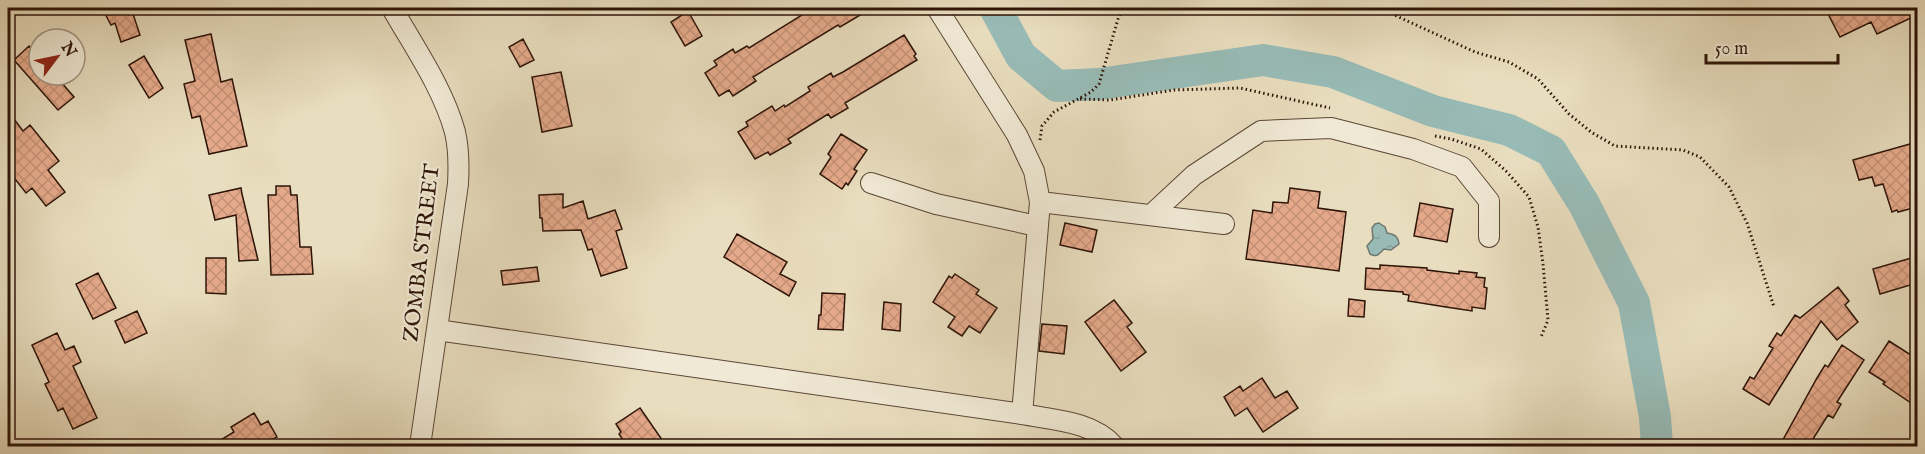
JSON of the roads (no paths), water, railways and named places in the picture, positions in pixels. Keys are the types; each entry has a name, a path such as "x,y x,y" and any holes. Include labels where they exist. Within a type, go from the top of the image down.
{"street":[{"name":"ZOMBA STREET","path":"392,8 436,87 450,118 458,151 458,184 420,447"},
{"path":"937,8 1017,135 1034,171 1040,202 1022,414"},
{"path":"1151,215 1194,175 1261,131 1331,128 1413,149 1462,167 1489,201 1489,237"},
{"path":"871,183 936,204 1037,226"},
{"path":"1040,202 1224,224"},
{"path":"437,330 1022,414 1091,429 1103,436 1114,447"}],"water":[{"path":"1379,223 1385,227 1387,233 1397,237 1399,244 1391,250 1384,249 1374,256 1370,254 1367,246 1373,239 1372,228"}],"waterway":[{"path":"995,8 1021,56 1057,86 1099,84 1263,60 1333,72 1433,111 1509,130 1551,151 1584,204 1634,303 1655,417 1657,446"}]}
